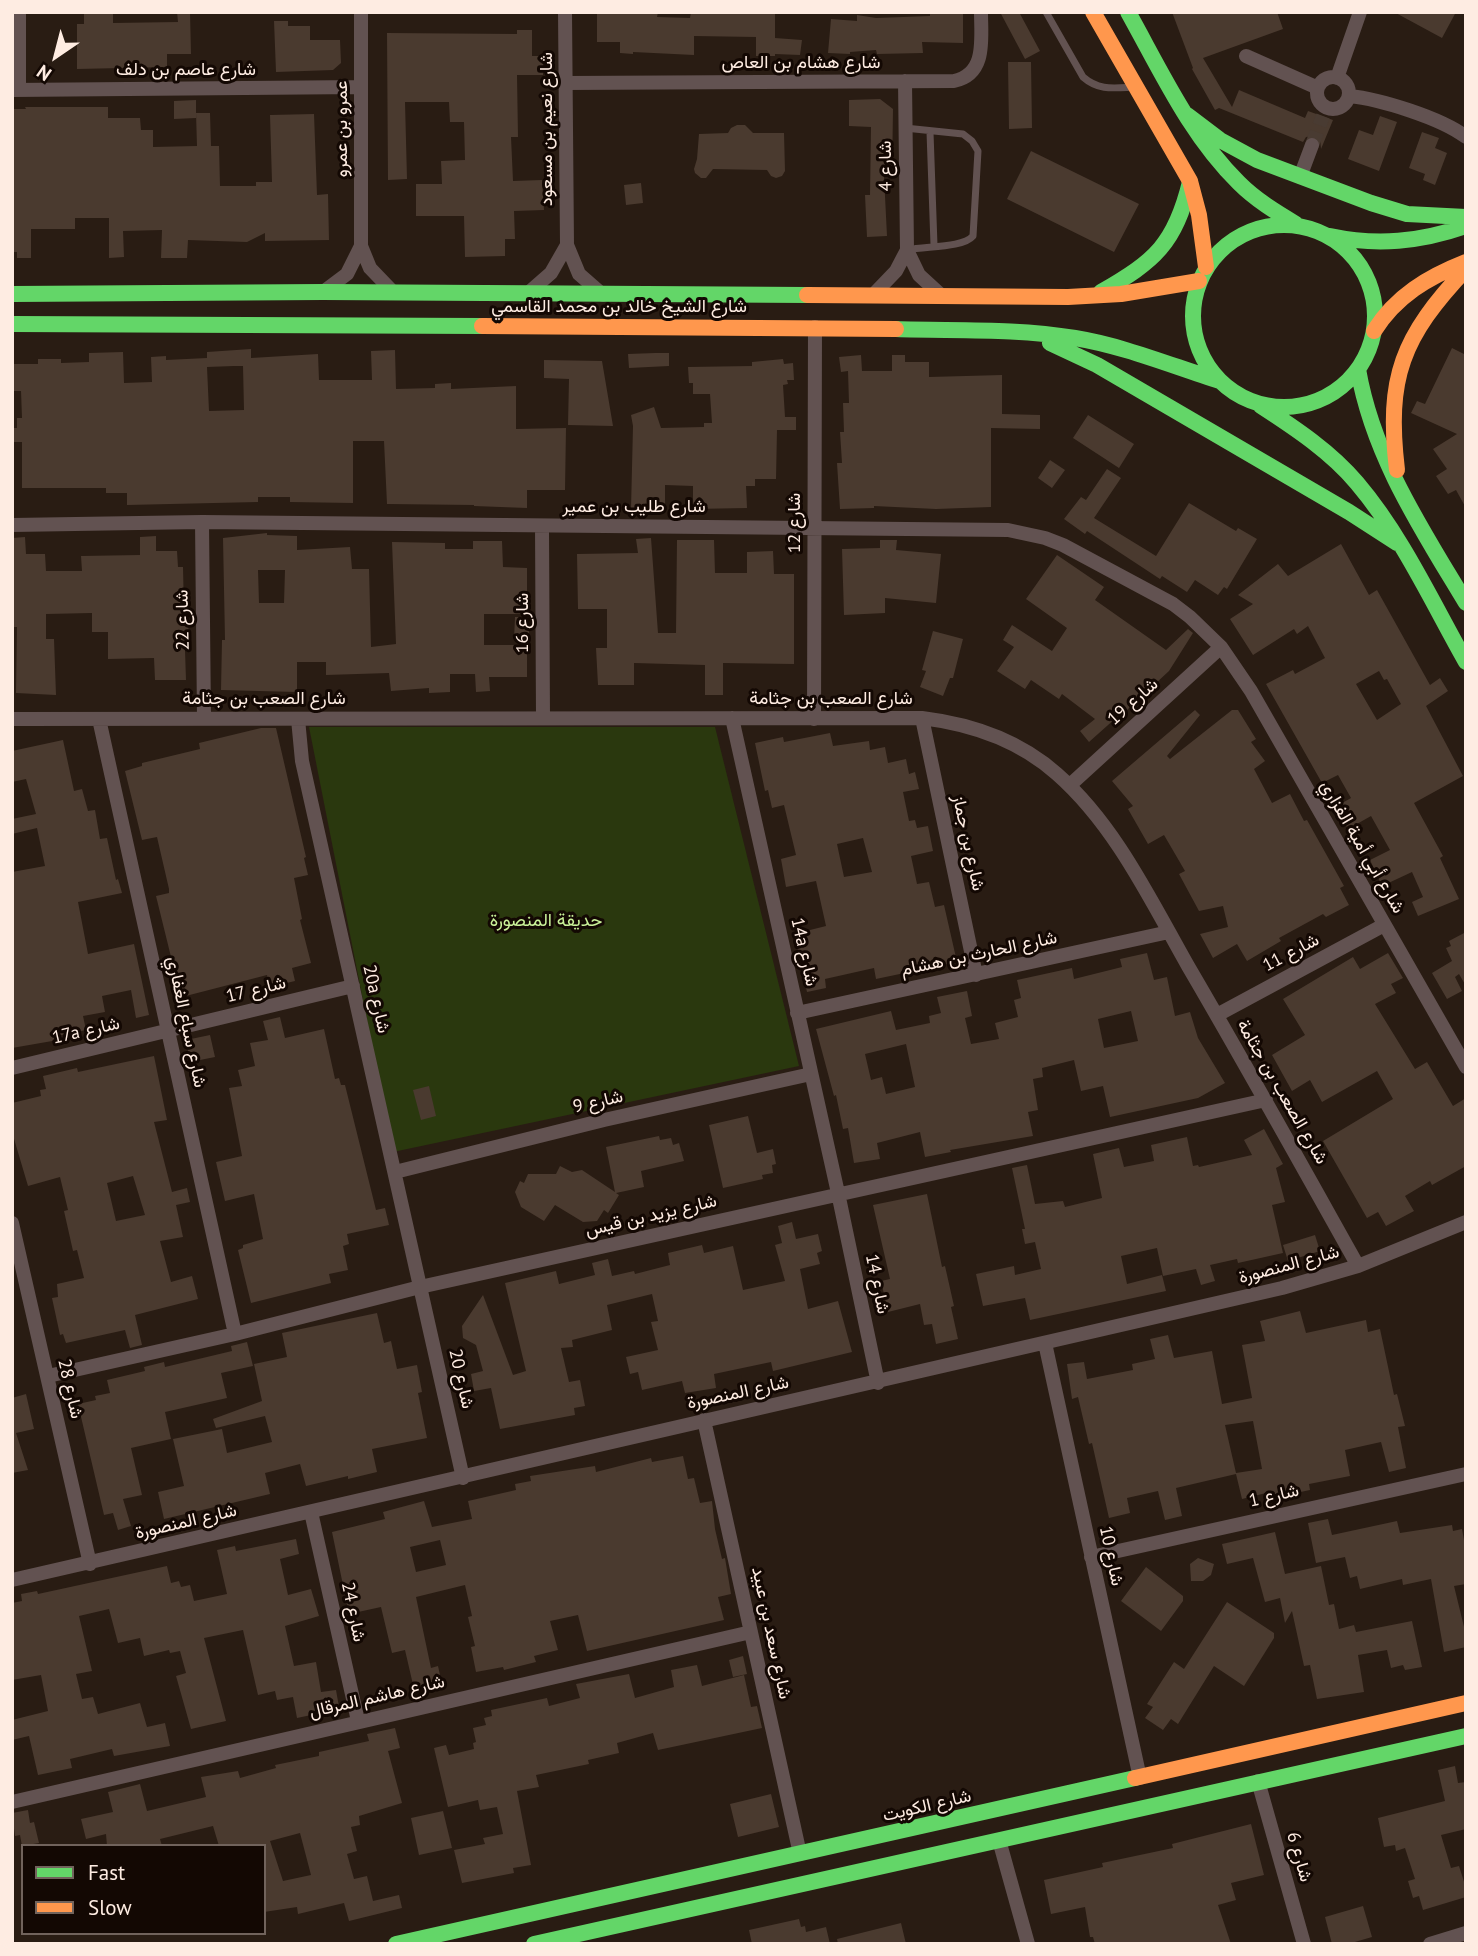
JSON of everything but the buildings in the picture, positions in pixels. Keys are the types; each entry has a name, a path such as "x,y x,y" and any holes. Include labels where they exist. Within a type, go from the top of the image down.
{"main road":[{"path":"1093,12 1190,181 1199,215 1203,274"},
{"path":"1128,12 1198,134 1223,167 1254,197 1286,219 1348,241 1380,243 1410,242 1440,236 1466,226"},
{"path":"1187,115 1200,128 1230,148 1300,177 1392,210 1423,216 1466,217"},
{"path":"1254,197 1258,181 1270,166"},
{"path":"1094,296 1138,272 1163,248 1181,217 1190,181"},
{"path":"1380,243 1390,229 1392,210"},
{"path":"1303,227 1270,226 1238,236 1220,250 1203,274 1193,301 1192,323 1197,344 1206,364 1220,381 1292,426 1325,452 1355,482 1381,515 1466,662"},
{"path":"1323,234 1354,258 1364,274 1375,311 1374,331"},
{"path":"1254,402 1277,407 1300,405 1322,399 1342,386 1365,357 1380,320 1400,299 1423,282 1466,262"},
{"path":"1400,489 1392,433 1392,406 1403,355 1428,309 1466,269"},
{"name":"شارع الشيخ خالد بن محمد القاسمي","path":"12,294 323,292 1094,296 1147,291 1203,274"},
{"name":"شارع الشيخ خالد بن محمد القاسمي","path":"12,324 815,327 1012,332 1074,338 1105,345 1220,381"},
{"path":"1012,332 1049,342 1082,357 1349,512 1396,543"},
{"path":"1358,369 1366,415 1375,439 1400,489 1466,603"},
{"name":"شارع الكويت","path":"396,1944 1464,1704"},
{"path":"1393,1754 1416,1736 1466,1722"},
{"path":"536,1944 1466,1736"}],"street":[{"path":"16,90 19,12"},
{"name":"عمرو بن عمرو","path":"360,12 361,247"},
{"name":"شارع نعيم بن مسعود","path":"565,12 567,245 579,274 603,295"},
{"name":"شارع هشام بن العاص","path":"566,83 954,81 972,72 981,53 981,12"},
{"path":"1337,78 1360,12"},
{"path":"1246,56 1318,88"},
{"path":"1337,78 1347,85 1349,96 1343,106 1325,112 1318,99 1318,88 1326,79 1337,78"},
{"name":"شارع 4","path":"905,81 907,250 919,275 943,297"},
{"name":"شارع عاصم بن دلف","path":"16,90 361,87"},
{"path":"1349,96 1371,99 1408,111 1445,125 1466,137"},
{"path":"1300,177 1312,145"},
{"path":"527,294 551,273 567,245"},
{"path":"323,292 347,274 361,247"},
{"path":"361,247 370,268 394,293"},
{"path":"872,296 897,271 907,250"},
{"name":"شارع 12","path":"814,719 815,327"},
{"name":"شارع طليب بن عمير","path":"12,525 202,522 989,529 1027,533 1071,549 1173,604 1207,631 1221,647"},
{"name":"شارع 22","path":"202,522 204,719"},
{"name":"شارع 16","path":"542,527 543,718"},
{"name":"شارع 19","path":"1070,785 1221,647"},
{"name":"شارع أبي أمية الفزاري","path":"1221,647 1251,691 1466,1067"},
{"name":"14a شارع","path":"732,718 838,1193"},
{"name":"شارع الصعب بن جثامة","path":"12,719 922,718 964,725 1003,739 1039,759 1070,785 1116,844 1169,932 1358,1266"},
{"name":"شارع بن جماز","path":"922,718 976,975"},
{"name":"شارع سباع الغفاري","path":"99,719 235,1334"},
{"name":"20a شارع","path":"298,719 302,761 420,1287"},
{"name":"شارع 11","path":"1217,1016 1384,925"},
{"name":"شارع الحارث بن هشام","path":"797,1013 1169,932"},
{"name":"شارع 17","path":"168,1031 353,986"},
{"name":"17a شارع","path":"12,1068 168,1031"},
{"name":"شارع 9","path":"394,1172 604,1119 811,1074"},
{"name":"شارع يزيد بن قيس","path":"47,1376 235,1334 420,1287 1265,1100"},
{"name":"شارع 14","path":"838,1193 878,1383"},
{"name":"شارع المنصورة","path":"12,1580 1282,1288 1358,1266 1466,1222"},
{"name":"شارع 28","path":"12,1225 90,1564"},
{"name":"شارع 20","path":"420,1287 463,1478"},
{"name":"شارع 10","path":"1045,1343 1140,1777"},
{"name":"شارع سعد بن عبيد","path":"704,1420 800,1854"},
{"name":"شارع 1","path":"1091,1557 1466,1474"},
{"name":"شارع 24","path":"312,1512 358,1721"},
{"name":"شارع هاشم المرقال","path":"12,1802 751,1632"},
{"name":"شارع 6","path":"1258,1781 1304,1944"},
{"path":"999,1840 1028,1944"},
{"path":"1430,1944 1466,1933"}],"lane":[{"path":"1046,12 1083,77 1103,89 1136,87"},
{"path":"905,128 962,134 972,141 978,151 973,236 961,244 907,250"},
{"path":"930,132 934,245"}],"green space":[{"name":"حديقة المنصورة","path":"309,727 715,727 799,1066 393,1152"}],"tunnel":[{"path":"1312,145 1323,116"}],"traffic: fast":[{"path":"1128,12 1178,102 1206,144 1246,189 1296,224"},
{"path":"1187,115 1220,140 1257,160 1371,203 1407,214 1466,217"},
{"path":"1101,292 1136,270 1160,249 1177,221 1190,182"},
{"path":"1284,225 1319,232 1348,252 1368,281 1375,316 1368,351 1348,380 1319,400 1284,407 1249,400 1220,380 1200,351 1193,316 1200,281 1220,252 1249,232 1284,225"},
{"path":"1330,236 1365,241 1398,241 1432,236 1466,226"},
{"path":"12,294 323,292 807,295"},
{"path":"12,324 482,326"},
{"path":"896,329 1008,331 1075,338 1130,351 1220,381"},
{"path":"1050,343 1097,365 1349,512 1397,543"},
{"path":"1358,369 1365,401 1387,461 1416,519 1466,603"},
{"path":"1261,406 1324,451 1357,483 1402,547 1466,662"},
{"path":"534,1944 1466,1736"},
{"path":"396,1944 1135,1778"}],"traffic: slow":[{"path":"1093,12 1190,181 1199,215 1206,267"},
{"path":"1374,331 1392,308 1414,289 1466,262"},
{"path":"1397,470 1394,409 1403,360 1427,316 1466,269"},
{"path":"807,295 1068,297 1121,294 1199,281"},
{"path":"482,326 896,329"},
{"path":"1135,1778 1466,1703"}]}
